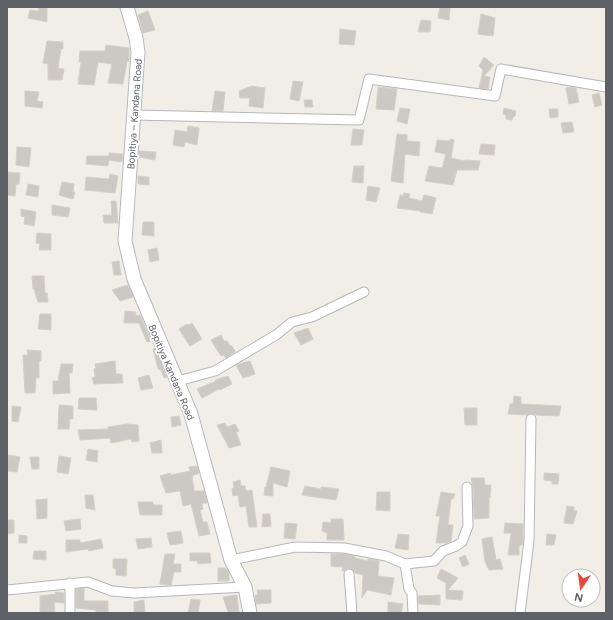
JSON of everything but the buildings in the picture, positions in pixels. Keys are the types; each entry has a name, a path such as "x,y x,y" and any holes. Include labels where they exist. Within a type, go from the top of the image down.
{"main road":[{"name":"Bopitiya – Kandana Road","path":"127,7 136,38 138,52 129,199"},
{"name":"Bopitiya Kandana Road","path":"129,199 125,241 134,279 191,414 231,560 245,587 250,613"}],"street":[{"path":"134,115 359,120 369,79 495,96 501,69 606,87"},
{"path":"178,381 215,371 276,335 292,322 312,317 364,292"},
{"path":"520,613 529,541 531,419"},
{"path":"231,560 295,547 344,548 386,556 405,564 434,561 443,551 462,542 468,526 467,487"},
{"path":"405,564 409,589 412,593 412,613"},
{"path":"349,574 352,613"},
{"path":"7,590 88,582 112,591 134,593 245,587"},
{"path":"70,583 70,613"}]}
